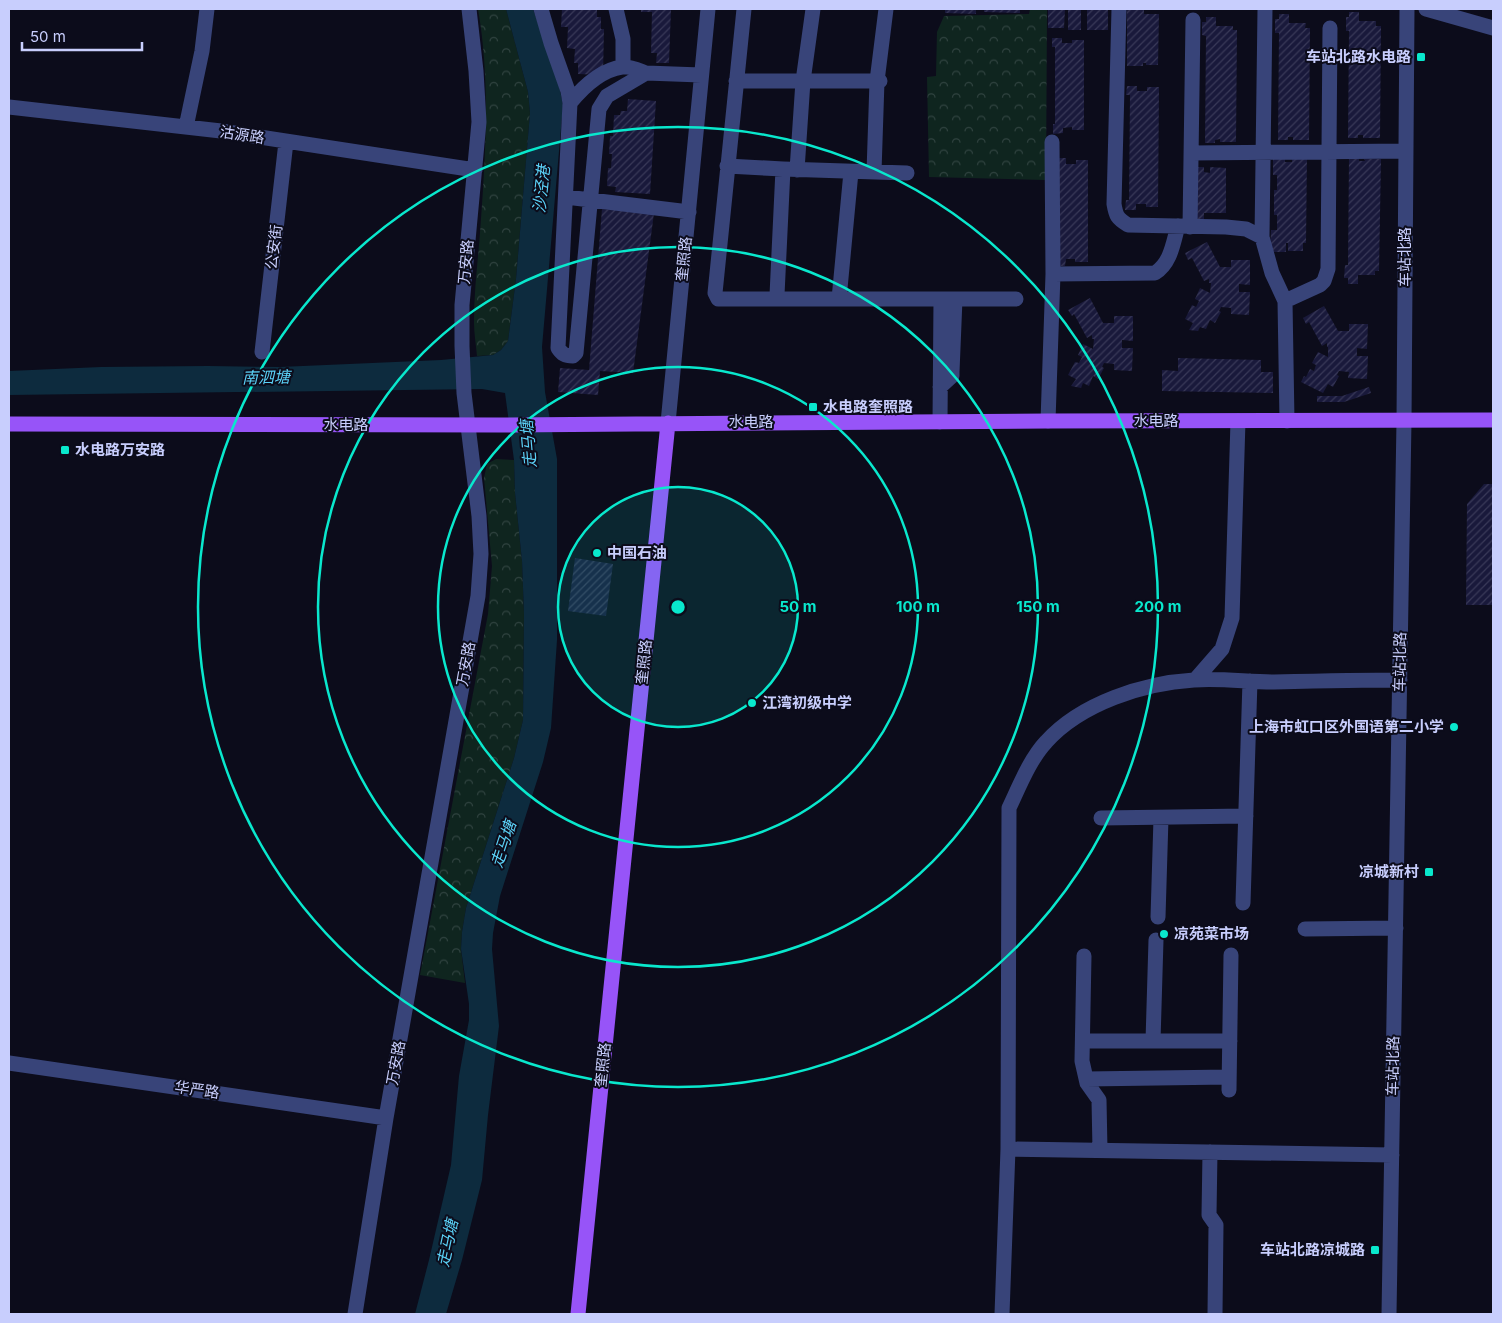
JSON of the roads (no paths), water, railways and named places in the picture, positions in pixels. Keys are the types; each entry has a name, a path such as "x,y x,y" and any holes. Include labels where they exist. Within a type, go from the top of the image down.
{"main road":[{"name":"水电路","path":"9,424 501,425 1493,420"},
{"name":"奎照路","path":"578,1314 668,423"}],"street":[{"path":"186,127 202,51 207,9"},
{"name":"万安路","path":"355,1314 386,1118 478,596 481,554 479,516 467,425 462,346 462,305 479,122 476,71 469,9"},
{"path":"541,9 568,91 570,103 558,348 561,354 567,356 573,356 576,353 599,109 607,96 646,72"},
{"path":"616,9 623,39 623,67"},
{"name":"奎照路","path":"668,423 708,9"},
{"path":"744,9 715,293 718,299 1016,299"},
{"path":"779,299 777,295 790,170 813,9"},
{"path":"874,172 878,81 886,9"},
{"path":"1119,9 1114,204 1116,215 1128,225 1226,227 1246,229 1262,237"},
{"path":"1266,9 1262,237 1272,273 1285,301 1288,421"},
{"name":"车站北路","path":"1389,1314 1404,421 1407,9"},
{"path":"1426,9 1493,28"},
{"path":"1053,274 1155,273 1167,260 1184,226 1191,153 1193,20"},
{"path":"1285,301 1320,285 1324,281 1328,269 1330,28"},
{"path":"570,103 583,88 609,71 623,67 646,72 701,75"},
{"path":"736,80 878,81"},
{"name":"沽源路","path":"9,107 186,127 475,170"},
{"name":"公安街","path":"262,352 286,142"},
{"path":"1048,421 1053,274 1052,142"},
{"path":"1191,153 1406,151"},
{"path":"727,166 906,174"},
{"path":"839,298 851,172"},
{"path":"566,197 689,212"},
{"path":"560,296 581,296"},
{"path":"940,422 940,387 952,376 948,299"},
{"path":"1196,680 1222,649 1232,618 1238,421"},
{"path":"1002,1314 1016,928 1010,808 1026,772 1046,742 1072,719 1099,704 1132,692 1164,684 1196,680 1400,680"},
{"path":"1243,903 1250,681"},
{"path":"1101,818 1246,816"},
{"path":"1158,917 1161,818"},
{"path":"1305,928 1396,928"},
{"path":"1153,1041 1156,940"},
{"path":"1086,1079 1229,1084 1231,955"},
{"path":"1084,956 1082,1061 1087,1083 1099,1100 1100,1150"},
{"path":"1082,1041 1230,1041"},
{"name":"华严路","path":"9,1063 386,1118"},
{"path":"1008,1149 1392,1155"},
{"path":"1210,1152 1209,1215 1216,1225 1215,1314"}],"water":[{"path":"506,9 533,9 558,80 563,105 542,347 545,392 557,459 557,640 551,728 543,762 500,896 493,933 492,949 499,1026 482,1180 446,1314 415,1314 451,1165 459,1076 469,1020 469,1004 461,949 466,908 514,758 523,720 524,614 522,561 515,493 514,460 505,393 482,389 9,395 9,371 101,367 280,367 441,360 493,355 501,350 508,341 516,279 530,113 528,92"}],"place":[{"name":"车站北路水电路","path":"1421,57"},
{"name":"水电路奎照路","path":"813,407"},
{"name":"水电路万安路","path":"65,450"},
{"name":"中国石油","path":"597,553"},
{"name":"江湾初级中学","path":"752,703"},
{"name":"上海市虹口区外国语第二小学","path":"1454,727"},
{"name":"凉城新村","path":"1429,872"},
{"name":"凉苑菜市场","path":"1164,934"},
{"name":"车站北路凉城路","path":"1375,1250"}],"water label":[{"name":"沙泾港","path":"541,189"},
{"name":"南泗塘","path":"266,377"},
{"name":"走马塘","path":"528,444"},
{"name":"走马塘","path":"503,844"},
{"name":"走马塘","path":"447,1243"}]}
